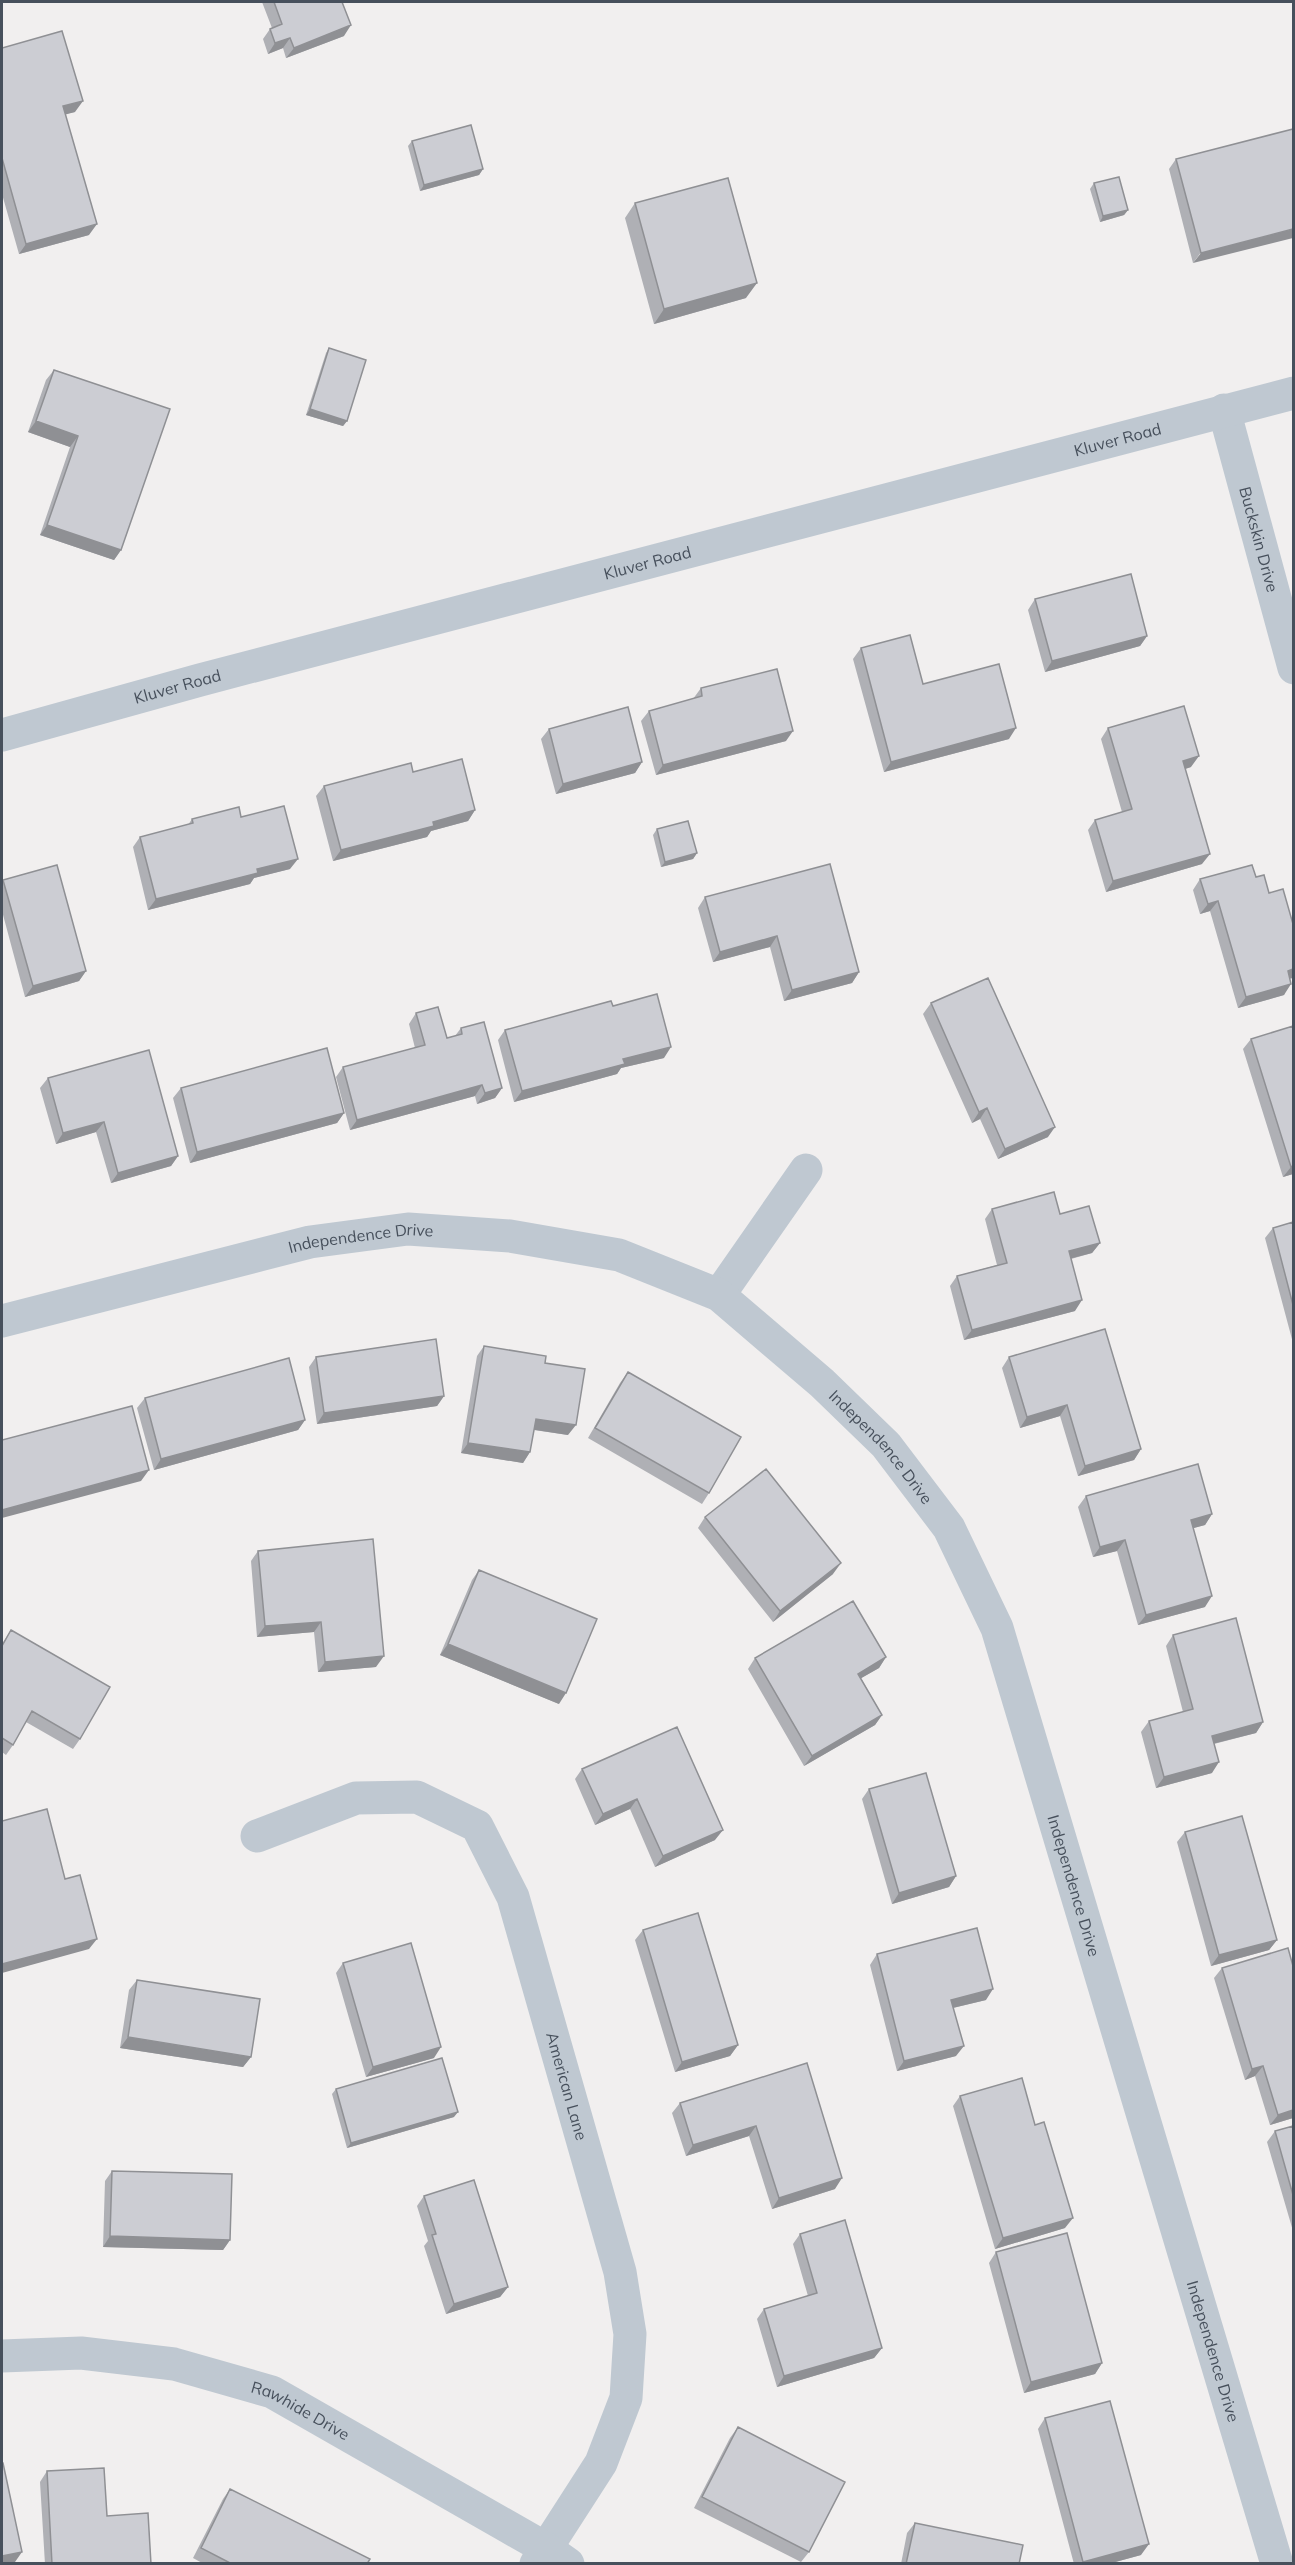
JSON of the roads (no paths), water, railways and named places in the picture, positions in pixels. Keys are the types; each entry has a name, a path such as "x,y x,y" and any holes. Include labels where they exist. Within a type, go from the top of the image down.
{"street":[{"name":"Kluver Road","path":"2,735 223,674 1293,393"},
{"name":"Buckskin Drive","path":"1224,411 1293,668"},
{"path":"719,1295 806,1170"},
{"name":"Independence Drive","path":"2,1321 310,1242 408,1229 510,1236 619,1255 719,1295 822,1383 886,1445 950,1528 997,1628 1277,2564"},
{"name":"American Lane","path":"257,1836 356,1798 417,1797 477,1826 513,1897 620,2272 630,2334 626,2398 601,2463 550,2559"},
{"name":"Rawhide Drive","path":"2,2356 81,2353 174,2364 272,2392 550,2559"}]}
